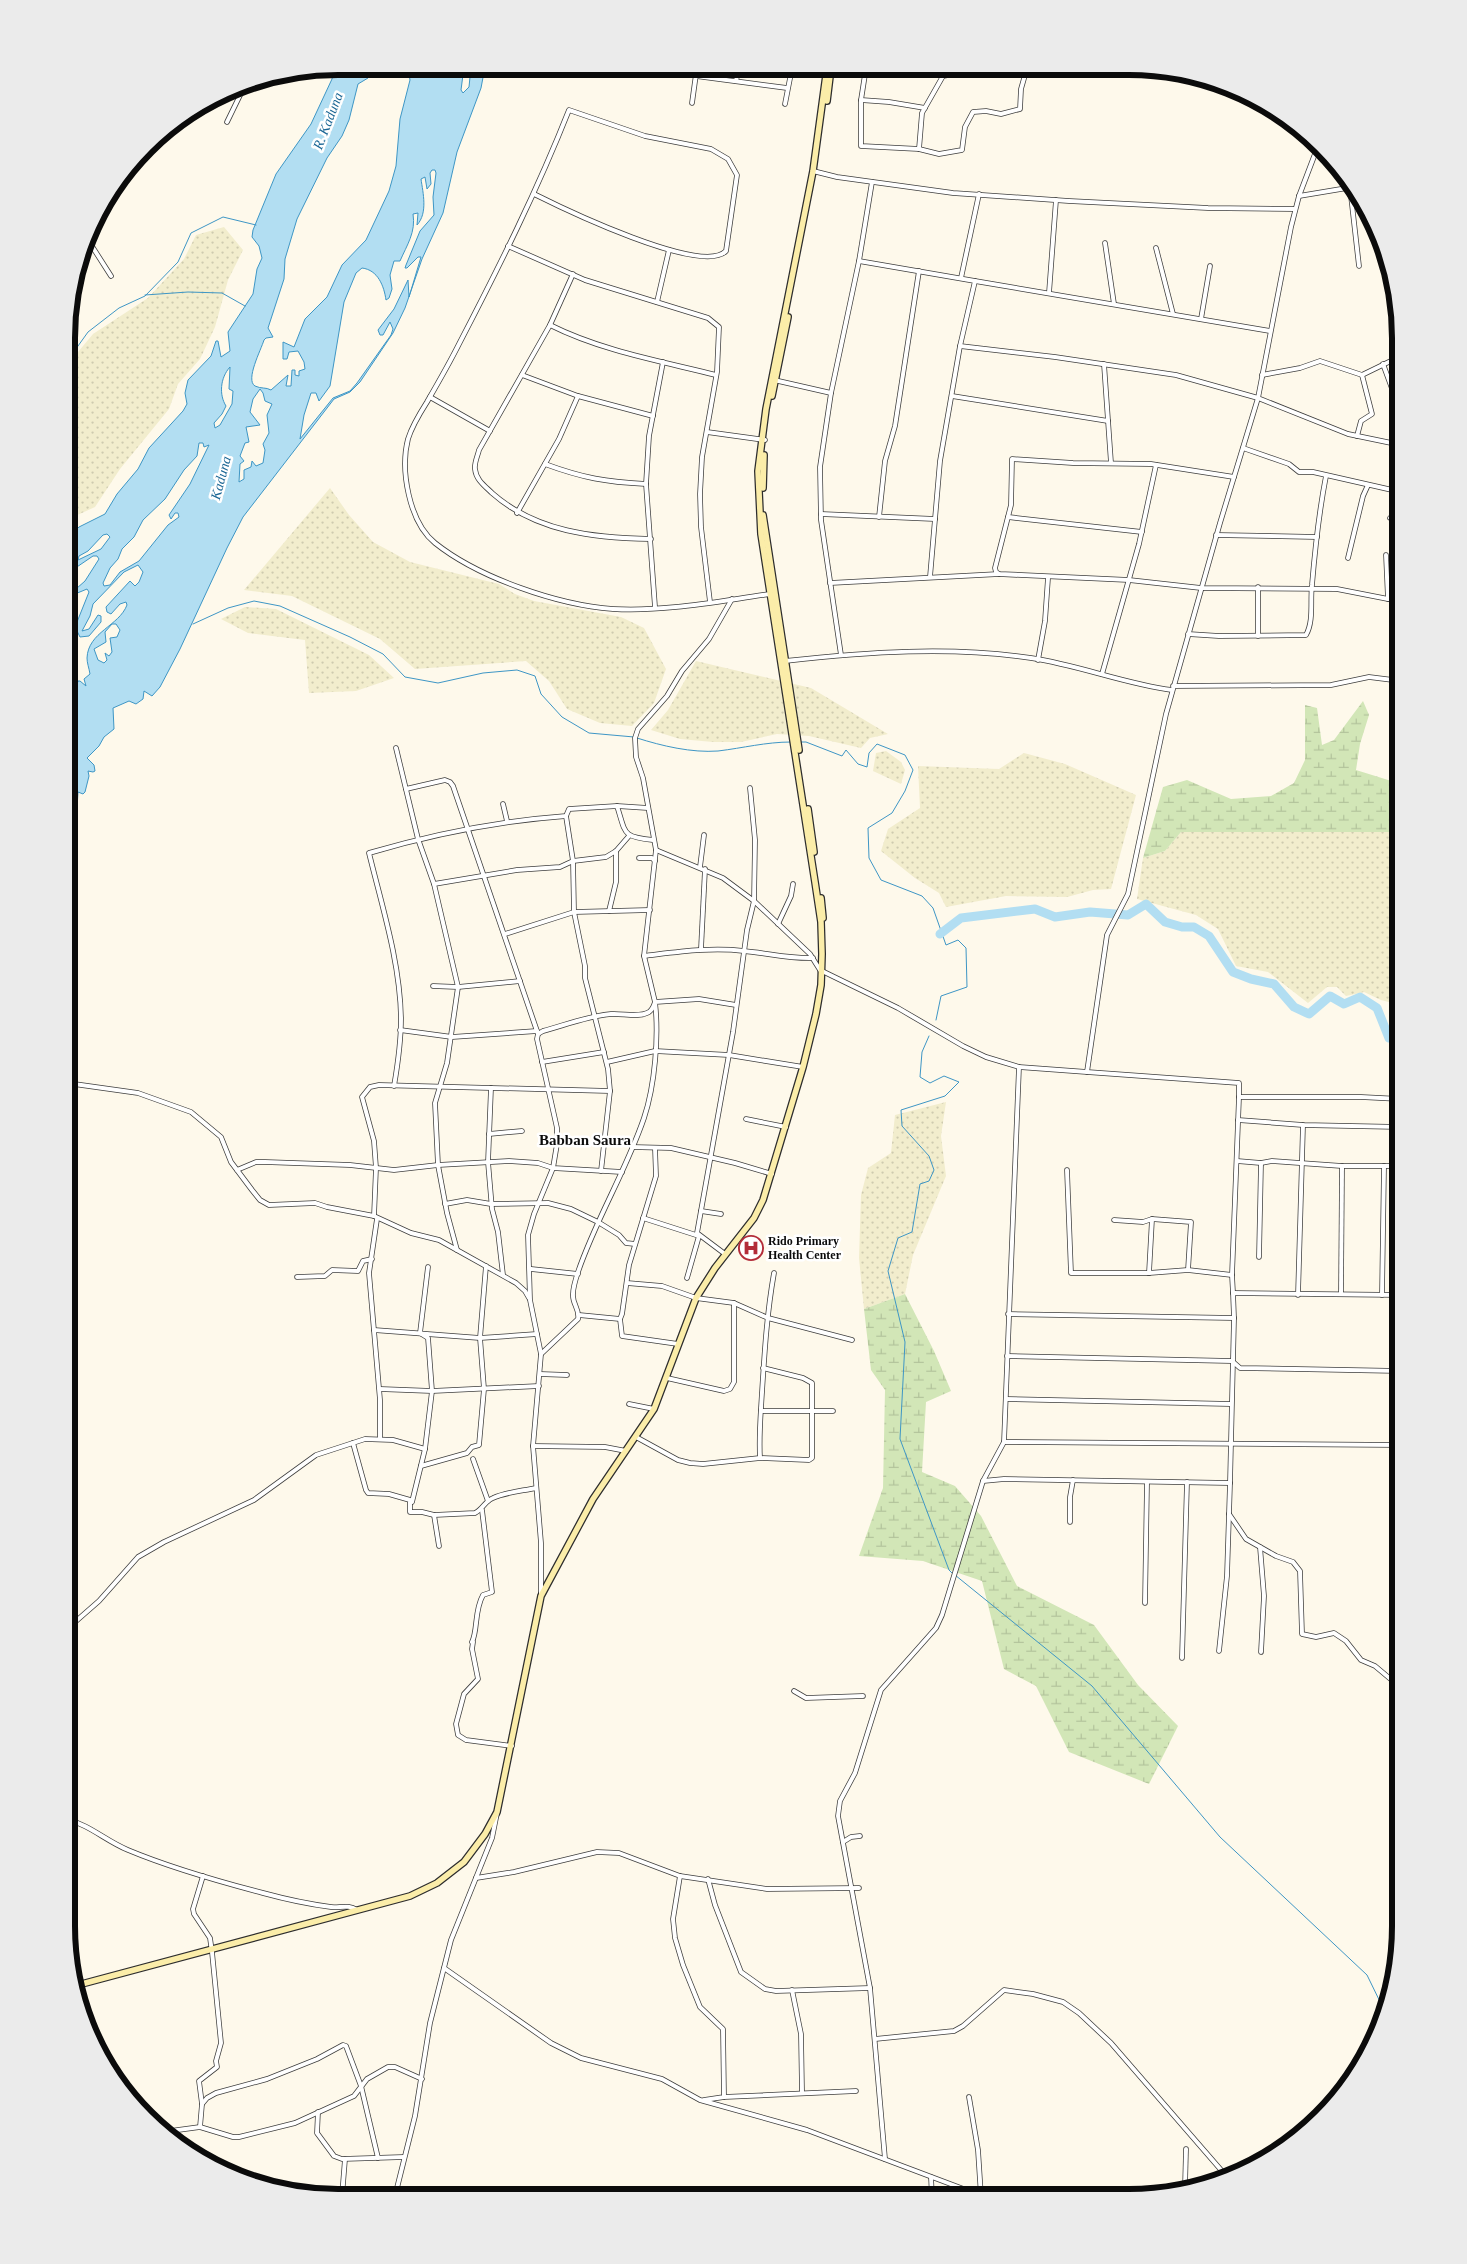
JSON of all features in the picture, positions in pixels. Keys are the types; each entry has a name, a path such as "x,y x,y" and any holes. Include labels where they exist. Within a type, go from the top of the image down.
{"main road":[{"path":"814,172 826,75"},
{"path":"82,1984 410,1896 450,1874 475,1849 498,1812 541,1596 593,1499 654,1409 696,1298 725,1254 754,1218 763,1200 803,1067 816,1014 820,970 825,950 823,911 773,594 763,514 762,472 764,440 774,380 814,172 830,75"}],"street":[{"path":"736,80 737,75"},
{"path":"785,104 790,75"},
{"path":"865,75 861,100 860,146 920,149 939,154 962,150 965,127 973,112 986,111 1001,114 1020,109 1021,90 1025,75"},
{"path":"920,149 922,113 944,76 949,75"},
{"path":"692,103 696,76 787,88"},
{"path":"227,122 241,94"},
{"path":"861,100 925,108"},
{"path":"534,194 613,230 669,250 712,257 723,255 726,252 737,175 728,159 711,149 645,136 569,110 534,194 448,366 408,437 405,480 409,497 419,521 434,542 465,562 546,598 613,609 710,602 773,594"},
{"path":"1088,1072 1107,935 1128,894 1173,688 1216,535 1258,398 1298,196 1315,152"},
{"path":"814,172 953,193 1208,208 1296,209"},
{"path":"841,655 821,514 820,467 831,393 859,261 872,182"},
{"path":"1298,196 1345,188"},
{"path":"961,278 979,194"},
{"path":"1049,293 1056,200"},
{"path":"1353,201 1359,266"},
{"path":"1106,243 1114,304"},
{"path":"92,246 111,276"},
{"path":"508,246 573,274 708,318 719,327 716,375 702,457 700,494 701,527 710,602"},
{"path":"1156,248 1173,314"},
{"path":"657,302 669,250"},
{"path":"859,261 1270,331"},
{"path":"1200,319 1210,266"},
{"path":"879,517 885,460 895,426 919,271"},
{"path":"573,274 550,326 479,450 475,468 480,482 517,513 563,530 606,538 650,539"},
{"path":"930,577 940,461 960,346 975,281"},
{"path":"550,326 576,338 716,375"},
{"path":"960,346 1176,375 1258,398 1358,436 1392,443"},
{"path":"1262,375 1300,368 1320,361 1362,374 1392,360"},
{"path":"655,607 646,484 649,436 663,362"},
{"path":"1104,364 1112,463"},
{"path":"1383,364 1392,385"},
{"path":"1358,436 1361,421 1372,414 1362,374"},
{"path":"522,375 578,396 653,416"},
{"path":"774,380 831,393"},
{"path":"517,513 578,396"},
{"path":"952,396 1108,421"},
{"path":"430,398 490,431"},
{"path":"707,432 764,440"},
{"path":"1243,448 1289,464 1299,472 1312,472 1392,490"},
{"path":"999,574 995,568 1011,505 1012,459 1156,465 1234,476"},
{"path":"544,464 574,475 604,482 646,484"},
{"path":"1102,674 1142,532 1156,465"},
{"path":"1188,634 1306,635 1310,617 1311,588 1326,476"},
{"path":"1348,558 1363,496 1368,484"},
{"path":"821,514 935,519"},
{"path":"1008,517 1142,532"},
{"path":"1216,535 1317,537"},
{"path":"1386,555 1388,599"},
{"path":"830,583 999,574 1048,578 1129,580 1201,588 1337,589 1392,598"},
{"path":"1038,660 1045,621 1048,578"},
{"path":"1258,587 1258,636"},
{"path":"541,1354 574,1324 579,1315 573,1293 578,1274 598,1222 622,1172 646,1109 657,1020 644,956 656,850 643,778 636,757 635,738 638,729 667,696 682,671 709,640 732,599"},
{"path":"783,662 841,655 916,651 984,652 1038,660 1173,688 1331,685 1369,677 1392,681"},
{"path":"396,748 418,839 434,884 458,988 447,1064 435,1103 438,1165 445,1204 457,1250"},
{"path":"406,789 445,780 450,782 468,828 538,1032 542,1062 557,1128 554,1168 538,1204 528,1235 530,1300 541,1354 533,1446 540,1542 541,1596"},
{"path":"687,1278 698,1236 710,1157 729,1055 744,951 754,901 755,840 750,788"},
{"path":"503,804 507,821"},
{"path":"601,1171 610,1091 607,1062 585,978 585,966 574,912 572,861 566,816 569,809 617,806 648,808"},
{"path":"617,806 625,833 634,838 653,840"},
{"path":"394,1086 399,1059 400,1030 396,966 369,852 468,828 507,821 566,816"},
{"path":"701,949 704,835"},
{"path":"434,884 518,870 560,867 572,861 606,857 616,851 629,836"},
{"path":"656,850 703,868 723,878 754,901 814,958 820,970 898,1008 963,1046 986,1057 1019,1067 1239,1083 1232,1275 1234,1318 1227,1576 1219,1651"},
{"path":"609,911 616,882 616,851"},
{"path":"639,858 652,858 655,860"},
{"path":"778,924 793,884"},
{"path":"504,934 574,912 650,910"},
{"path":"644,956 701,949 744,951 793,958 814,958"},
{"path":"433,986 458,988 520,981"},
{"path":"654,1002 698,999 736,1005"},
{"path":"400,1030 452,1038 538,1032 611,1014 642,1014 649,1012 654,1002"},
{"path":"607,1062 654,1051 729,1055 803,1067"},
{"path":"542,1062 604,1052"},
{"path":"885,2160 870,1988 838,1816 840,1801 855,1773 881,1690 936,1628 947,1599 983,1481 1004,1442 1019,1067"},
{"path":"75,1084 138,1093 191,1112 221,1137 231,1162 256,1195 269,1205 315,1203 376,1217 411,1233 434,1238 503,1275 525,1291 530,1300"},
{"path":"380,1439 380,1389 369,1273 376,1217 376,1168 374,1141 362,1097 370,1088 379,1085 610,1091"},
{"path":"491,1088 488,1162 491,1204 498,1232 503,1275"},
{"path":"1239,1096 1392,1099"},
{"path":"746,1119 786,1127"},
{"path":"1238,1120 1303,1125 1392,1127"},
{"path":"1298,1295 1303,1125"},
{"path":"489,1134 522,1131"},
{"path":"632,1146 671,1148 772,1174"},
{"path":"655,1148 656,1176 635,1244 620,1318 622,1336 678,1344"},
{"path":"1236,1161 1261,1163 1272,1161 1342,1166 1392,1166"},
{"path":"237,1170 256,1162 413,1169 438,1165 488,1162 530,1162 554,1168 622,1172"},
{"path":"1259,1256 1261,1163"},
{"path":"1341,1294 1342,1166"},
{"path":"1382,1295 1384,1166"},
{"path":"1067,1170 1071,1273 1149,1273 1188,1270 1232,1275"},
{"path":"445,1204 467,1200 491,1204 548,1203 571,1209 598,1222 619,1235 626,1243 635,1244"},
{"path":"701,1211 720,1214"},
{"path":"643,1218 698,1236 725,1254"},
{"path":"1114,1220 1143,1222 1152,1219 1191,1222 1188,1270"},
{"path":"1149,1273 1152,1219"},
{"path":"297,1277 324,1276 332,1270 358,1270 363,1261 372,1259"},
{"path":"420,1333 428,1266"},
{"path":"421,1466 467,1453 472,1447 479,1445 484,1389 480,1338 486,1266"},
{"path":"530,1269 578,1274"},
{"path":"760,1458 759,1436 763,1348 774,1274"},
{"path":"627,1283 662,1286 696,1298 734,1303 768,1318 852,1340"},
{"path":"525,1291 530,1289"},
{"path":"1233,1293 1392,1296"},
{"path":"667,1378 724,1390 730,1389 734,1382 734,1303"},
{"path":"1008,1314 1234,1318"},
{"path":"579,1315 620,1318"},
{"path":"374,1330 480,1338 537,1334"},
{"path":"410,1512 425,1449 432,1391 428,1338 420,1333"},
{"path":"1007,1356 1232,1361 1240,1368 1392,1371"},
{"path":"636,1437 678,1460 690,1463 703,1464 760,1458 798,1460 812,1458 812,1384 803,1378 763,1368"},
{"path":"540,1374 567,1375"},
{"path":"380,1389 432,1391 539,1386"},
{"path":"1006,1399 1231,1404"},
{"path":"629,1404 654,1409"},
{"path":"761,1410 833,1411"},
{"path":"75,1623 99,1601 138,1557 164,1542 254,1500 316,1455 365,1439 380,1439 425,1449"},
{"path":"353,1442 368,1493 389,1494 410,1500 410,1512"},
{"path":"1004,1442 1392,1445"},
{"path":"533,1446 605,1447 626,1451"},
{"path":"473,1459 488,1501"},
{"path":"983,1481 1004,1479 1230,1483"},
{"path":"1070,1522 1070,1497 1073,1480"},
{"path":"1145,1603 1147,1482"},
{"path":"1182,1658 1187,1482"},
{"path":"410,1512 434,1515 476,1513 482,1510 488,1501 494,1497 536,1488"},
{"path":"482,1510 492,1592 483,1595 475,1620 472,1649 478,1679 464,1694 456,1724 458,1736 466,1740 512,1746"},
{"path":"1229,1514 1246,1539 1292,1562 1300,1571 1302,1634 1316,1636 1334,1634 1346,1641 1361,1660 1374,1666 1392,1681"},
{"path":"434,1515 439,1546"},
{"path":"1260,1547 1264,1596 1261,1652"},
{"path":"794,1690 806,1698 834,1695 862,1696"},
{"path":"397,2189 422,2079 430,2023 451,1940 492,1838 498,1812"},
{"path":"75,1821 94,1830 107,1840 126,1850 203,1876 266,1894 334,1907 352,1907 358,1911"},
{"path":"843,1842 851,1837 860,1836"},
{"path":"476,1878 514,1872 597,1852 619,1853 680,1876 767,1888 859,1888"},
{"path":"200,2127 202,2104 199,2081 217,2067 216,2061 221,2043 210,1938 194,1914 203,1876"},
{"path":"680,1876 673,1919 676,1938 683,1965 700,2007 723,2029 724,2097"},
{"path":"708,1879 715,1904 741,1972 765,1989 870,1988"},
{"path":"444,1968 551,2043 570,2053 590,2061 662,2079 700,2100 807,2130 962,2189"},
{"path":"792,1990 800,2034 802,2092"},
{"path":"875,2039 954,2030 963,2026 1004,1990 1034,1994 1063,2002 1079,2013 1110,2042 1222,2171"},
{"path":"202,2104 216,2093 267,2079 317,2059 341,2045 346,2046 361,2086 378,2158"},
{"path":"173,2131 200,2127 239,2137 295,2123 354,2096 367,2079 388,2067 395,2067 422,2079"},
{"path":"700,2100 802,2092 832,2093 856,2091"},
{"path":"969,2097 978,2150 981,2189"},
{"path":"318,2112 317,2133 334,2156 345,2159 404,2157"},
{"path":"1185,2183 1186,2149"},
{"path":"343,2189 345,2159"},
{"path":"931,2177 932,2189"}],"shaded area":[{"path":"224,227 243,250 228,280 215,327 200,359 178,384 169,409 120,469 95,507 75,516 75,356 93,334 148,298 184,259 196,235"},
{"path":"330,488 349,515 373,542 410,562 499,584 515,594 534,601 621,617 644,628 666,669 654,703 632,726 600,723 567,709 549,681 526,661 415,669 380,639 292,596 244,590"},
{"path":"245,607 276,609 369,655 394,678 356,691 309,693 305,640 248,633 221,619"},
{"path":"696,661 811,688 888,734 870,738 861,748 809,736 777,734 741,742 713,742 680,739 651,730 668,710"},
{"path":"886,751 901,762 905,770 901,784 873,771 876,753"},
{"path":"1024,753 1065,764 1136,795 1111,889 1093,890 1067,897 1006,896 946,907 939,893 915,878 881,851 888,829 920,808 918,766 999,769"},
{"path":"1181,832 1392,832 1392,1003 1364,992 1346,996 1337,987 1327,987 1308,1003 1268,972 1236,966 1218,929 1196,915 1137,899 1143,858 1165,851"},
{"path":"946,1102 941,1136 946,1176 913,1255 905,1294 864,1309 859,1258 861,1195 868,1168 891,1153 895,1115"}],"green space":[{"path":"1363,701 1369,715 1360,744 1356,770 1392,781 1392,832 1181,832 1165,851 1143,858 1163,787 1187,780 1231,799 1271,796 1294,783 1305,760 1305,705 1317,708 1322,745 1334,740"},
{"path":"905,1294 934,1351 951,1391 926,1402 922,1472 955,1486 981,1516 1017,1586 1094,1625 1138,1685 1178,1726 1149,1784 1069,1752 1036,1686 1004,1669 982,1581 923,1561 859,1556 883,1488 885,1390 871,1370 864,1309"}],"water":[{"path":"333,75 368,75 368,78 358,84 349,120 342,136 327,158 297,219 285,259 284,279 268,328 273,337 264,340 253,371 252,383 255,386 271,390 288,375 286,386 291,386 292,370 295,370 295,375 299,376 299,371 305,369 304,362 298,351 289,352 287,359 283,359 283,342 294,347 305,319 327,297 342,265 366,240 389,191 396,166 400,119 410,80 409,75 463,75 461,90 463,93 469,87 470,75 483,75 481,88 457,152 443,213 422,259 410,293 421,257 418,257 405,268 420,231 434,215 435,170 432,170 430,173 431,184 427,189 425,177 421,179 424,197 423,215 417,225 418,213 413,214 414,221 410,238 400,261 394,261 390,275 392,289 389,298 386,300 382,284 376,275 368,269 362,268 356,273 344,302 330,386 319,401 316,393 311,393 304,415 300,439 333,398 350,391 357,383 391,335 393,329 390,322 383,335 380,335 378,330 394,309 408,280 409,297 393,333 360,382 350,392 334,399 243,517 160,687 152,696 144,691 143,699 136,704 129,701 113,708 114,729 104,737 99,746 87,758 94,765 95,771 88,771 89,776 85,792 83,794 78,792 75,813 75,691 78,681 86,686 84,679 90,674 87,658 93,642 98,635 118,618 127,605 126,602 120,604 111,614 107,612 106,607 130,581 135,586 143,572 138,565 124,572 93,604 90,616 82,631 89,629 98,615 101,616 101,622 89,636 80,637 75,627 89,592 87,589 75,594 75,590 85,581 99,559 97,556 93,556 75,568 75,531 79,527 105,514 117,494 138,469 149,448 183,411 187,404 185,393 188,380 211,356 216,341 218,341 221,357 230,351 228,332 253,294 257,269 262,258 259,246 252,237 253,230 276,174 311,124","holes":["230,367 229,389 233,391 232,404 220,425 215,428 214,423 226,406 222,397 222,381","260,389 265,401 272,404 267,415 269,433 263,444 265,450 263,463 256,466 252,461 251,467 244,470 244,479 239,482 240,464 244,461 240,456 245,443 249,442 246,427 260,425 250,412 253,399","199,443 203,443 204,447 209,445 190,484 169,515 171,519 175,513 178,513 179,517 168,525 139,561 120,572 110,585 104,586 103,583 110,568 118,559 122,549 134,537 143,520 165,499 184,470 197,456","107,534 110,537 101,549 78,560 79,556 88,551 103,535","112,624 116,624 120,630 117,637 110,638 112,652 109,656 105,653 107,660 104,663 98,660 94,649 106,642 105,632"]}],"waterway":[{"path":"75,350 88,332 119,308 145,296 178,262 191,233 223,217 256,225"},
{"path":"145,295 188,292 222,293 245,306"},
{"path":"193,624 228,608 254,601 280,606 383,654 405,677 438,683 483,673 517,670 535,676 541,694 562,717 589,733 634,737"},
{"path":"637,738 657,744 698,751 718,751 791,742"},
{"path":"800,742 806,742 842,756 846,750 858,764 867,767 869,753 877,744 905,755 913,770 905,791 892,813 868,828 869,858 881,880 922,896 933,908 946,945 958,940 966,948 967,987 941,996 936,1020"},
{"path":"940,934 961,918 1035,909 1055,917 1090,912 1128,915 1146,904 1165,922 1182,927 1194,927 1209,936 1233,972 1251,979 1274,984 1294,1007 1309,1014 1330,996 1344,1004 1360,997 1377,1008 1389,1038 1392,1035"},
{"path":"929,1036 922,1052 920,1077 930,1083 944,1076 959,1082 945,1096 901,1110 902,1126 929,1156 934,1170 929,1181 920,1184 912,1232 898,1238 888,1271 905,1342 900,1439 949,1570 952,1573"},
{"path":"955,1575 1092,1686 1220,1837 1367,1975 1380,2002"}],"place":[{"name":"Rido Primary Health Center","path":"751,1248"}],"district":[{"name":"Babban Saura","path":"585,1140"}],"water label":[{"name":"R. Kaduna","path":"328,121"},
{"name":"Kaduna","path":"221,478"}]}
